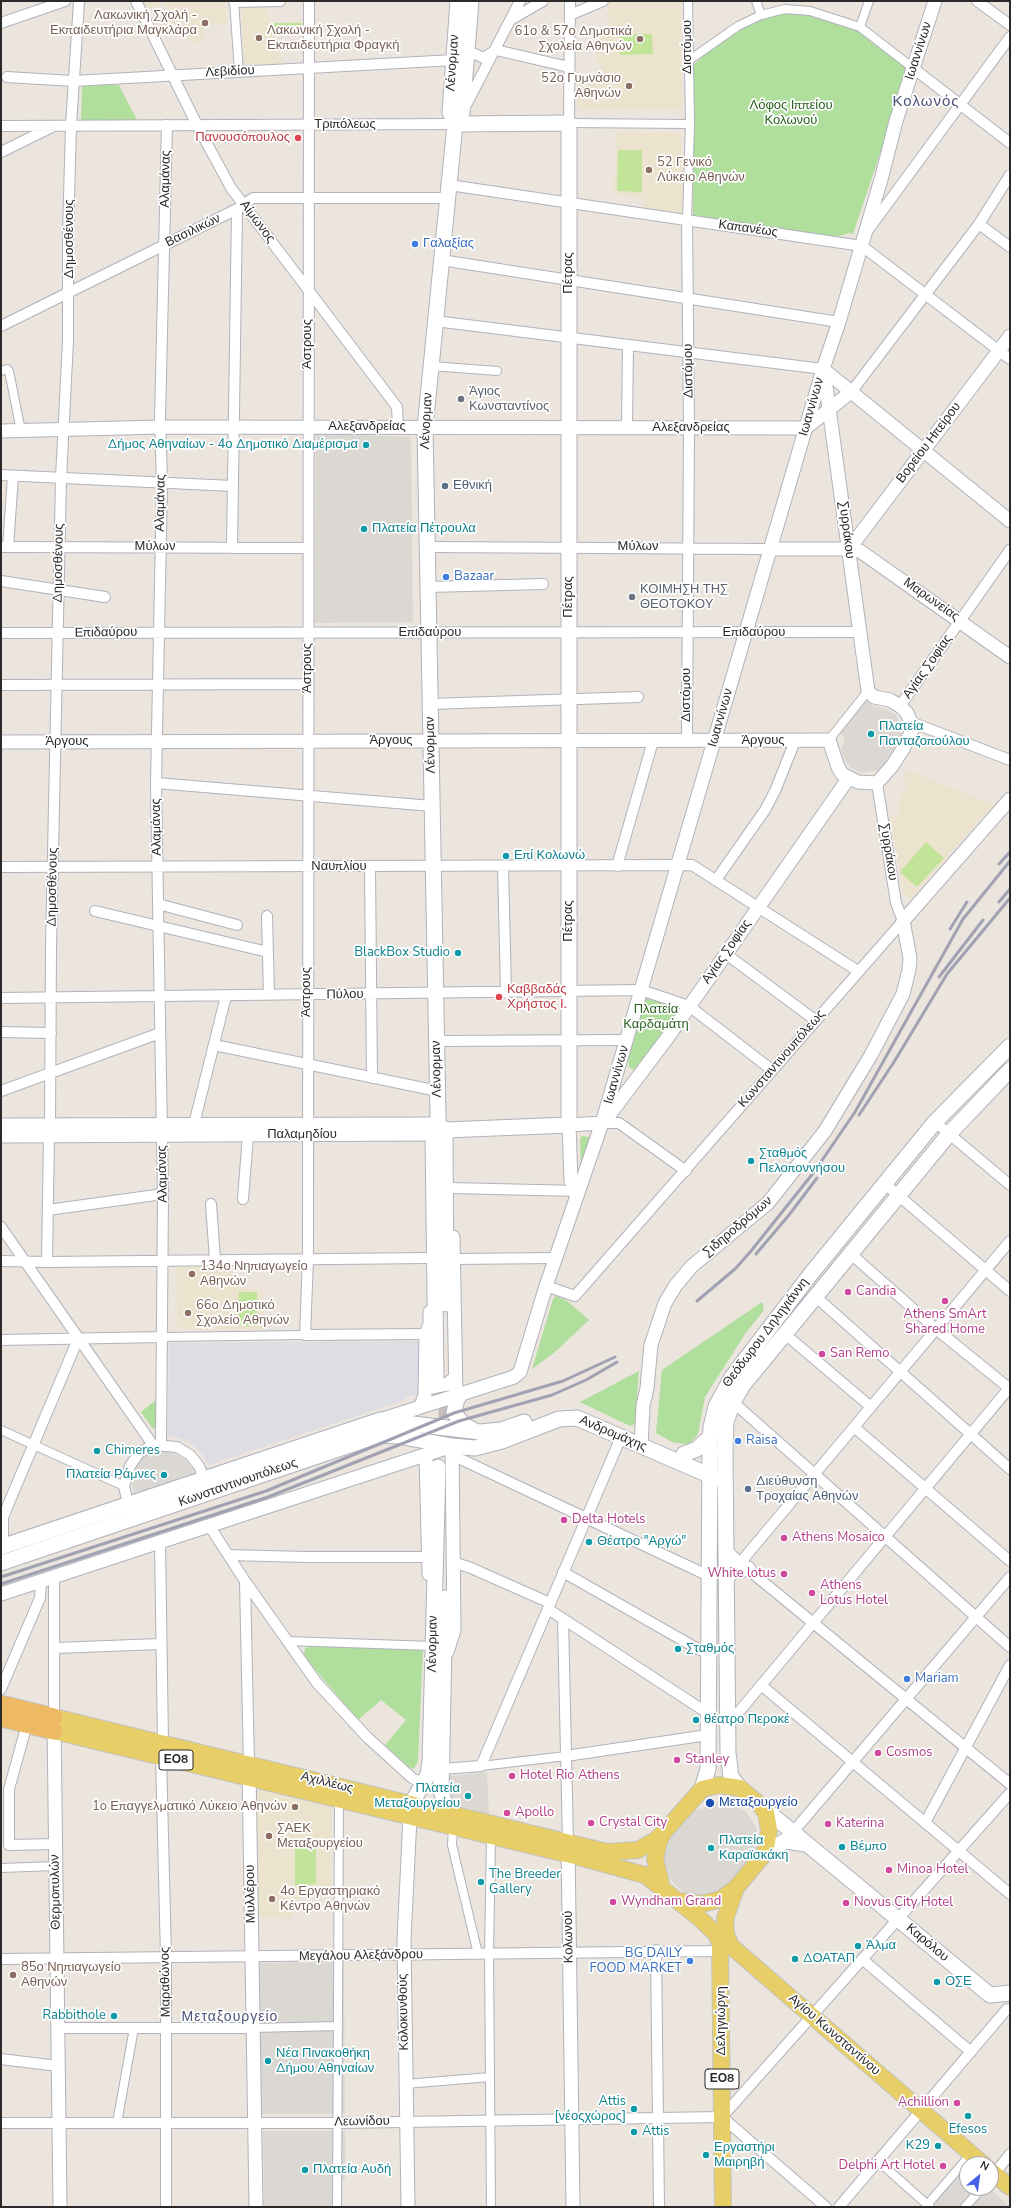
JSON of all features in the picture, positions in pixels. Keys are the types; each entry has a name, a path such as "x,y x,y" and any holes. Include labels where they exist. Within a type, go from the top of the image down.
{"highway":[{"name":"ΕΟ8","path":"1,1704 51,1725"},
{"name":"ΕΟ8","path":"1,1718 51,1725"}],"main road":[{"name":"Λένορμαν","path":"458,1 450,112 458,118"},
{"name":"Λένορμαν","path":"441,1379 434,1187 439,1129 425,428 448,192 468,51 471,1"},
{"name":"Τριπόλεως","path":"458,118 568,123"},
{"name":"Πέτρας","path":"568,123 569,1125"},
{"name":"Θεόδωρου Δηληγιάννη","path":"702,1789 708,1769 710,1437 716,1406 732,1377 810,1275 884,1184 935,1122 1010,1046"},
{"name":"Θεόδωρου Δηληγιάννη","path":"740,1788 731,1777 729,1770 728,1725 725,1476 726,1428 732,1402 785,1334 949,1134 1010,1070"},
{"name":"Παλαμηδίου","path":"439,1129 569,1125"},
{"name":"Λένορμαν","path":"439,1129 448,1181 441,1379"},
{"path":"458,1395 454,1408 456,1417 464,1425 480,1432"},
{"name":"Ανδρομάχης","path":"480,1432 501,1430 568,1409 580,1410 646,1443 725,1476"},
{"name":"Ανδρομάχης","path":"447,1459 469,1448 488,1446 569,1417 577,1418 621,1437 684,1454 710,1470"},
{"name":"Κωνσταντινουπόλεως","path":"2,1546 380,1420 480,1432"},
{"name":"Κωνσταντινουπόλεως","path":"1,1563 375,1436 398,1436 447,1459"},
{"path":"684,1454 697,1449 710,1437"},
{"name":"Λένορμαν","path":"411,1810 428,1775 430,1761 433,1646 447,1459"},
{"name":"Λένορμαν","path":"447,1459 442,1797 453,1821"},
{"path":"726,1579 732,1571 744,1566"},
{"name":"Αχιλλέως","path":"51,1725 162,1750 568,1848 645,1875 662,1888"},
{"name":"Αχιλλέως","path":"249,1771 339,1800 411,1810"},
{"path":"702,1789 719,1785 740,1788 761,1806 769,1824 765,1853"},
{"name":"ΕΟ8","path":"702,1789 664,1832 659,1842 655,1859 662,1888 679,1901 696,1904 708,1904 721,1899 736,1888 765,1853"},
{"name":"Καρόλου","path":"761,1806 990,1995"},
{"name":"Αχιλλέως","path":"453,1821 491,1837 607,1852 638,1850 647,1846 664,1832"},
{"name":"Καρόλου","path":"765,1853 785,1841 808,1845"},
{"name":"Αγίου Κωνσταντίνου","path":"736,1888 725,1919 724,1927 731,1946 973,2156"},
{"name":"Δεληγιώργη","path":"679,1901 716,1934 721,1951 723,2207"},
{"path":"990,1995 1010,1993"},
{"name":"Αγίου Κωνσταντίνου","path":"999,2178 1010,2187"}],"street":[{"path":"1,23 65,1"},
{"name":"Δημοσθένους","path":"47,1262 61,478 65,430 69,293 68,234 71,126 79,1"},
{"name":"Αίμωνος","path":"136,1 197,125 240,207 308,292 396,407 398,427"},
{"path":"239,72 234,2 280,1"},
{"name":"Άστρους","path":"305,1335 308,1259 307,995 309,1"},
{"name":"Λένορμαν","path":"458,118 496,50 520,1"},
{"path":"511,19 543,1"},
{"name":"Πέτρας","path":"568,123 570,1"},
{"path":"570,15 603,1"},
{"name":"Διστόμου","path":"687,741 690,428 687,220 690,124 688,1"},
{"path":"756,1 761,15"},
{"path":"860,27 869,1"},
{"name":"Ιωαννίνων","path":"458,1395 517,1375 602,1123 620,1065 823,369 840,322 864,240 896,121 935,1"},
{"path":"977,1 1010,25"},
{"path":"688,61 711,47 723,36 761,15 785,9 810,11 860,27 1010,143"},
{"path":"864,240 1010,37"},
{"path":"468,51 484,58 496,50 569,67"},
{"name":"Λεβιδίου","path":"7,77 73,81 454,60"},
{"name":"Τριπόλεως","path":"1,126 308,125 458,118"},
{"name":"Τριπόλεως","path":"568,123 690,124"},
{"name":"Αλαμάνας","path":"157,1445 163,1338 164,1194 156,783 162,483 160,427 167,125"},
{"path":"1,152 53,126"},
{"path":"806,428 852,391 979,224 1010,175"},
{"name":"Καπανέως","path":"448,192 569,203 687,220 864,240 925,295 1010,360"},
{"name":"Βασιλικών","path":"1,326 240,207 253,198 448,192"},
{"path":"232,548 240,207"},
{"path":"979,224 1010,247"},
{"path":"441,260 840,322"},
{"path":"436,321 688,351 823,369 852,391 1010,521"},
{"name":"Βορείου Ηπείρου","path":"848,549 1010,336"},
{"path":"626,428 628,345"},
{"path":"431,366 497,371"},
{"path":"1,371 7,369 9,371 20,431"},
{"name":"Συρράκου","path":"823,369 830,409 868,691"},
{"name":"Αλεξανδρείας","path":"1,431 160,427 806,428"},
{"path":"1,475 233,486"},
{"path":"4,547 13,476"},
{"name":"Μύλων","path":"4,547 308,548"},
{"name":"Μύλων","path":"428,547 848,549"},
{"name":"Μαρωνείας","path":"848,549 860,551 961,620 1010,656"},
{"name":"Αγίας Σοφίας","path":"900,706 1010,550"},
{"path":"1,581 105,597"},
{"path":"428,587 543,584"},
{"name":"Επιδαύρου","path":"1,633 859,632"},
{"path":"1,685 308,684"},
{"path":"868,691 874,697 890,700 900,706 911,722 912,730 903,749 892,766 877,783 858,782 848,778 838,768 829,740 868,691"},
{"path":"430,704 638,698"},
{"path":"911,722 1010,760"},
{"name":"Άργους","path":"1,742 829,740"},
{"path":"616,866 653,741"},
{"path":"716,880 765,810 775,791 795,741"},
{"name":"Αγίας Σοφίας","path":"602,1123 639,1076 689,1006 848,778"},
{"path":"156,783 432,806"},
{"name":"Συρράκου","path":"877,783 896,903 903,921"},
{"name":"Κωνσταντινουπόλεως","path":"546,1286 575,1296 686,1171 815,1020 1010,798"},
{"name":"Ναυπλίου","path":"1,867 692,865 858,971"},
{"path":"503,866 506,993"},
{"path":"370,867 372,1078"},
{"path":"158,904 237,926"},
{"path":"94,911 268,952"},
{"path":"267,916 269,995"},
{"name":"Σιδηροδρόμων","path":"646,1443 643,1406 647,1388 653,1338 660,1313 670,1294 692,1266 756,1214 792,1176 825,1131 887,1027 903,994 909,970 910,958 903,921"},
{"path":"726,954 815,1020"},
{"path":"641,990 689,1006 772,1070"},
{"name":"Πύλου","path":"1,998 436,994 641,990"},
{"path":"194,1124 226,996"},
{"path":"1,1032 51,1033"},
{"path":"1,1091 160,1033"},
{"path":"437,1041 568,1039 627,1040"},
{"path":"214,1045 438,1091"},
{"path":"620,1065 624,1071 639,1076"},
{"path":"935,1122 1010,1185"},
{"path":"602,1123 619,1123 686,1171"},
{"name":"Παλαμηδίου","path":"569,1125 602,1123"},
{"name":"Παλαμηδίου","path":"163,1130 194,1124 308,1130 439,1129"},
{"name":"Παλαμηδίου","path":"1,1125 50,1130 163,1130 248,1135 308,1130"},
{"name":"Πέτρας","path":"569,1125 571,1181 578,1191"},
{"name":"Παλαμηδίου","path":"1,1136 50,1130"},
{"path":"243,1199 248,1135"},
{"path":"421,1406 425,1395 441,1379 453,1259 448,1181 578,1191"},
{"path":"884,1184 1010,1291"},
{"path":"434,1187 428,1199 430,1324 426,1334 441,1379 458,1395"},
{"path":"48,1210 164,1194"},
{"path":"211,1204 215,1260"},
{"path":"1,1227 78,1339 157,1445"},
{"path":"744,1566 815,1474 1010,1241"},
{"path":"728,1725 1010,1388 936,1329 851,1254"},
{"path":"1,1261 23,1260 47,1262 429,1258"},
{"path":"453,1259 556,1258"},
{"path":"816,1297 1010,1468"},
{"path":"1,1340 426,1334"},
{"path":"785,1334 871,1408"},
{"path":"2,1546 2,1516 34,1445 78,1339"},
{"name":"Κωνσταντινουπόλεως","path":"380,1420 458,1395"},
{"path":"732,1402 1010,1647"},
{"path":"854,1427 1010,1561"},
{"path":"1,1430 124,1486"},
{"path":"481,1766 621,1437"},
{"path":"128,1504 124,1486 130,1466 139,1453 157,1445 177,1447 190,1455 199,1466 204,1479"},
{"path":"287,1641 433,1646 428,1557 426,1455"},
{"path":"1,1594 426,1455 447,1459 586,1518 709,1576"},
{"path":"444,1661 454,1630 453,1562 447,1459"},
{"path":"210,1526 245,1581 317,1683 348,1719 412,1778 424,1784"},
{"name":"Μαραθώνος","path":"160,1542 160,1644 166,1958 166,2207"},
{"path":"726,1549 744,1566 1010,1784"},
{"path":"228,1555 306,1557 428,1557"},
{"path":"453,1562 472,1568 549,1606 563,1619 708,1714"},
{"path":"563,1572 698,1649 709,1653"},
{"name":"Θερμοπυλών","path":"54,1576 55,1648 51,1725 55,1844 60,2207"},
{"path":"793,1832 907,1700 1010,1577"},
{"path":"1,1689 40,1598 41,1581"},
{"name":"Μυλλέρου","path":"245,1581 256,2207"},
{"name":"Κολωνού","path":"563,1619 573,2207"},
{"path":"55,1648 160,1644"},
{"path":"925,1823 1010,1665"},
{"path":"761,1685 1010,1894"},
{"name":"Αχιλλέως","path":"1,1722 42,1731 51,1725"},
{"path":"26,1728 9,1789 5,1845 55,1844"},
{"path":"442,1769 566,1756 708,1735"},
{"path":"826,2207 722,2117 811,2015 1010,1793"},
{"path":"337,2207 339,1800"},
{"name":"Κολοκυνθούς","path":"408,2207 404,1955 411,1810"},
{"path":"453,1821 452,1844 478,1954"},
{"path":"491,1837 489,1954 491,2207"},
{"path":"1,1868 55,1866"},
{"path":"656,1950 659,2207"},
{"name":"Μεγάλου Αλεξάνδρου","path":"1,1959 569,1953 656,1950 721,1951"},
{"path":"862,1959 971,2052"},
{"path":"839,2207 971,2052 1009,2010 990,1995"},
{"path":"58,2028 253,2028 338,2026"},
{"path":"117,2123 134,2028"},
{"path":"1,2059 58,2066"},
{"path":"406,2084 490,2077"},
{"name":"Λεωνίδου","path":"1,2124 338,2123 722,2117"},
{"path":"999,2160 1010,2154"},
{"path":"878,2161 929,2206 959,2186"},
{"path":"965,2207 975,2196"}],"shaded area":[{"name":"Λακωνική Σχολή - Εκπαιδευτήρια Μαγκλάρα","path":"142,1 225,1 227,24 203,24 205,38 193,45 180,20 158,33 153,22 170,12 162,2 147,12"},
{"path":"681,1 682,110 578,110 577,78 605,77 597,57 598,29 610,29 607,2"},
{"name":"Λακωνική Σχολή - Εκπαιδευτήρια Φραγκή","path":"264,6 270,23 305,21 305,34 275,35 283,63 244,65 241,7"},
{"name":"52 Γενικό Λύκειο Αθηνών","path":"616,133 681,133 683,214 643,210 644,199 613,194 616,159"},
{"name":"Πλατεία Πέτρουλα","path":"316,433 411,437 413,622 315,623"},
{"name":"Πλατεία Πανταζοπούλου","path":"864,699 873,706 885,709 896,715 901,724 901,736 887,762 879,770 860,773 851,768 845,761 841,750 845,738 838,732"},
{"path":"907,770 993,804 953,850 948,852 948,857 911,898 904,895 889,814 895,816 898,815 899,803 908,783 902,779"},
{"path":"177,1266 231,1266 232,1286 264,1291 263,1329 218,1329 216,1326 211,1326 209,1330 177,1328"},
{"path":"420,1341 421,1395 405,1396 405,1400 208,1465 204,1456 193,1445 180,1438 168,1436 169,1343"},
{"name":"Πλατεία Ράμνες","path":"160,1451 174,1453 186,1461 193,1470 195,1477 134,1498 132,1484 133,1474 138,1462 147,1454"},
{"name":"Πλατεία Μεταξουργείου","path":"487,1772 489,1815 454,1804 448,1792 449,1776"},
{"path":"262,1787 332,1804 331,1897 301,1895 292,1919 257,1916 255,1794"},
{"name":"Πλατεία Καραϊσκάκη","path":"717,1802 726,1802 745,1811 755,1825 759,1837 758,1846 754,1855 723,1891 703,1897 694,1897 682,1891 670,1879 664,1864 664,1856 672,1836 695,1811"},
{"path":"344,1962 345,2114 260,2114 259,1963"},
{"name":"Πλατεία Αυδή","path":"263,2131 345,2131 345,2180 342,2181 341,2207 264,2207"},
{"path":"959,2172 959,2196 998,2196 1010,2207 929,2207"}],"green space":[{"name":"Λόφος Ιππείου Κολωνού","path":"782,13 810,13 856,29 908,70 853,234 849,233 837,237 693,216 694,64 726,37 762,17"},
{"path":"274,23 302,23 302,34 274,34"},
{"path":"619,34 652,34 653,54 620,55"},
{"path":"82,85 119,85 137,120 81,120"},
{"path":"618,150 642,150 642,192 617,191"},
{"path":"926,842 944,858 917,887 900,872"},
{"name":"Πλατεία Καρδαμάτη","path":"646,995 682,1008 639,1069 634,1070 629,1067 628,1061"},
{"path":"582,1136 590,1137 581,1168 580,1139"},
{"path":"239,1292 257,1292 257,1326 238,1325"},
{"path":"556,1296 566,1300 589,1320 555,1352 532,1369 553,1299"},
{"path":"762,1302 764,1310 745,1334 705,1397 698,1434 689,1445 672,1442 656,1433 662,1370"},
{"path":"639,1371 635,1424 630,1426 580,1402"},
{"path":"157,1399 158,1427 153,1429 141,1412"},
{"path":"312,1645 423,1649 418,1761 414,1769 409,1767 385,1745 406,1720 381,1700 358,1720 308,1661 304,1654 305,1648"},
{"path":"295,1845 316,1845 316,1884 295,1885"}],"tunnel":[{"path":"446,1375 446,1440"}],"railway":[{"path":"999,864 1010,852"},
{"path":"697,1301 735,1269 814,1172 855,1112 963,919 1010,861"},
{"path":"999,902 1010,889"},
{"path":"859,1115 894,1062 947,974 1010,898"},
{"path":"950,929 967,902"},
{"path":"939,977 983,920"},
{"path":"756,1254 789,1215 817,1178"},
{"path":"1,1577 266,1491 454,1413 563,1381 615,1357"},
{"path":"1,1584 268,1497 459,1421 552,1395 586,1380 617,1362"}],"place":[{"name":"Λακωνική Σχολή - Εκπαιδευτήρια Μαγκλάρα","path":"205,23"},
{"name":"Λακωνική Σχολή - Εκπαιδευτήρια Φραγκή","path":"259,38"},
{"name":"61ο & 57ο Δημοτικά Σχολεία Αθηνών","path":"640,39"},
{"name":"52ο Γυμνάσιο Αθηνών","path":"629,86"},
{"name":"Πανουσόπουλος","path":"298,138"},
{"name":"52 Γενικό Λύκειο Αθηνών","path":"649,170"},
{"name":"Γαλαξίας","path":"415,244"},
{"name":"Άγιος Κωνσταντίνος","path":"461,399"},
{"name":"Δήμος Αθηναίων - 4ο Δημοτικό Διαμέρισμα","path":"366,445"},
{"name":"Εθνική","path":"445,486"},
{"name":"Πλατεία Πέτρουλα","path":"364,529"},
{"name":"Bazaar","path":"446,577"},
{"name":"ΚΟΙΜΗΣΗ ΤΗΣ ΘΕΟΤΟΚΟΥ","path":"632,597"},
{"name":"Πλατεία Πανταζοπούλου","path":"871,734"},
{"name":"Επί Κολωνώ","path":"506,856"},
{"name":"BlackBox Studio","path":"458,953"},
{"name":"Καββαδάς Χρήστος Ι.","path":"499,997"},
{"name":"Σταθμός Πελοποννήσου","path":"751,1161"},
{"name":"134ο Νηπιαγωγείο Αθηνών","path":"192,1274"},
{"name":"Candia","path":"848,1292"},
{"name":"Athens SmArt Shared Home","path":"945,1301"},
{"name":"66ο Δημοτικό Σχολείο Αθηνών","path":"188,1313"},
{"name":"San Remo","path":"822,1354"},
{"name":"Raisa","path":"738,1441"},
{"name":"Chimeres","path":"97,1451"},
{"name":"Πλατεία Ράμνες","path":"164,1475"},
{"name":"Διεύθυνση Τροχαίας Αθηνών","path":"748,1489"},
{"name":"Delta Hotels","path":"564,1520"},
{"name":"Athens Mosaico","path":"784,1538"},
{"name":"Θέατρο \"Αργώ\"","path":"589,1542"},
{"name":"White lotus","path":"784,1574"},
{"name":"Athens Lotus Hotel","path":"812,1593"},
{"name":"Σταθμός","path":"678,1649"},
{"name":"Mariam","path":"907,1679"},
{"name":"θέατρο Περοκέ","path":"696,1720"},
{"name":"Cosmos","path":"878,1753"},
{"name":"Stanley","path":"677,1760"},
{"name":"Hotel Rio Athens","path":"512,1776"},
{"name":"Πλατεία Μεταξουργείου","path":"468,1796"},
{"name":"Μεταξουργείο","path":"710,1803"},
{"name":"1o Επαγγελματικό Λύκειο Αθηνών","path":"295,1807"},
{"name":"Apollo","path":"507,1813"},
{"name":"Crystal City","path":"591,1823"},
{"name":"Katerina","path":"828,1824"},
{"name":"ΣΑΕΚ Μεταξουργείου","path":"269,1836"},
{"name":"Βέμπο","path":"842,1847"},
{"name":"Πλατεία Καραϊσκάκη","path":"711,1848"},
{"name":"Minoa Hotel","path":"889,1870"},
{"name":"The Breeder Gallery","path":"481,1882"},
{"name":"4ο Εργαστηριακό Κέντρο Αθηνών","path":"272,1899"},
{"name":"Wyndham Grand","path":"613,1902"},
{"name":"Novus City Hotel","path":"846,1903"},
{"name":"Άλμα","path":"858,1946"},
{"name":"ΔΟΑΤΑΠ","path":"795,1959"},
{"name":"BG DAILY FOOD MARKET","path":"690,1961"},
{"name":"85ο Νηπιαγωγείο Αθηνών","path":"13,1975"},
{"name":"ΟΣΕ","path":"937,1982"},
{"name":"Rabbithole","path":"114,2016"},
{"name":"Νέα Πινακοθήκη Δήμου Αθηναίων","path":"268,2061"},
{"name":"Achillion","path":"957,2103"},
{"name":"Attis [νέοςχώρος]","path":"634,2109"},
{"name":"Efesos","path":"968,2116"},
{"name":"Attis","path":"634,2132"},
{"name":"Κ29","path":"938,2146"},
{"name":"Εργαστήρι Μαιρηβή","path":"706,2155"},
{"name":"Delphi Art Hotel","path":"943,2166"},
{"name":"Πλατεία Αυδή","path":"305,2170"}],"district":[{"name":"Κολωνός","path":"926,102"},
{"name":"Μεταξουργείο","path":"230,2018"}]}
